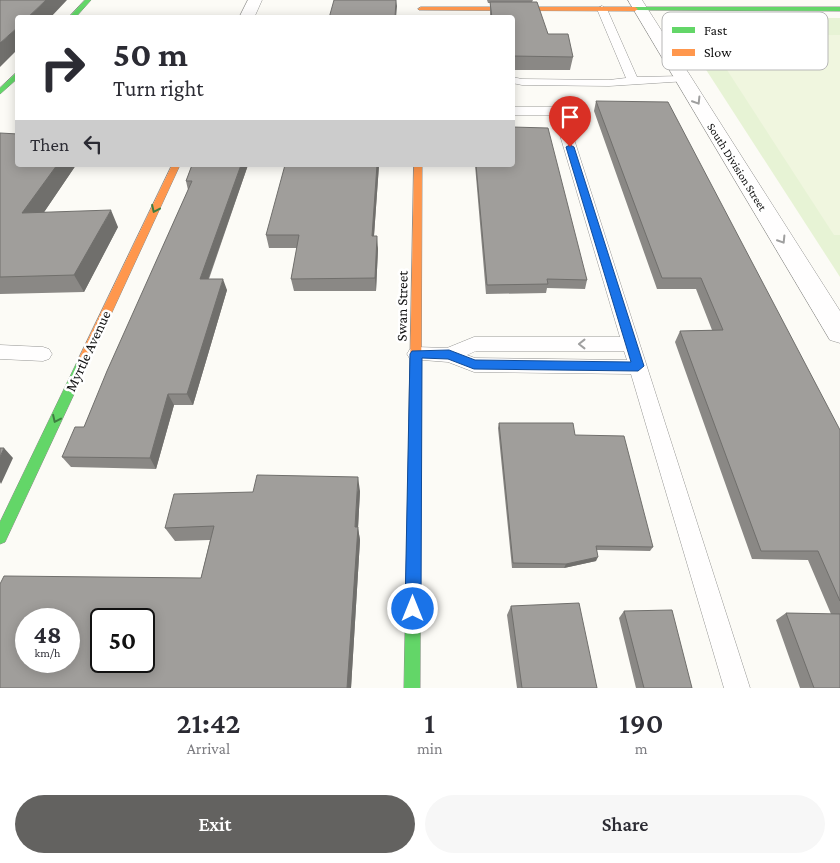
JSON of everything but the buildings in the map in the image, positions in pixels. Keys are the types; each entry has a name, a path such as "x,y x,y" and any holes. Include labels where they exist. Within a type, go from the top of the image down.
{"street":[{"path":"74,15 88,0"},
{"path":"247,15 254,0"},
{"path":"421,9 602,9 638,5 840,10"},
{"name":"South Division Street","path":"638,5 662,44"},
{"name":"South Division Street","path":"678,70 840,334"},
{"path":"0,92 15,76"},
{"name":"Myrtle Avenue","path":"0,537 175,167"},
{"name":"Swan Street","path":"412,688 418,167"}],"lane":[{"path":"602,9 633,80"},
{"path":"515,81 609,83 633,80 683,79"},
{"path":"515,111 559,111 737,688"},
{"path":"449,355 474,344 631,344"},
{"path":"0,352 43,354"},
{"path":"416,354 449,355 474,365 638,366"}],"green space":[{"path":"828,18 840,18 840,277 706,70 828,70"},
{"path":"828,35 840,35 840,235 834,235 727,70 828,70"}],"traffic: fast":[{"path":"74,15 88,0"},
{"path":"635,9 840,9"},
{"path":"0,92 15,76"},
{"path":"0,537 83,362"},
{"path":"412,688 415,421"}],"traffic: slow":[{"path":"421,9 635,9"},
{"path":"83,362 175,167"},
{"path":"415,421 418,167"}],"route":[{"path":"413,609 416,354 449,355 474,365 638,366 570,147"}]}
